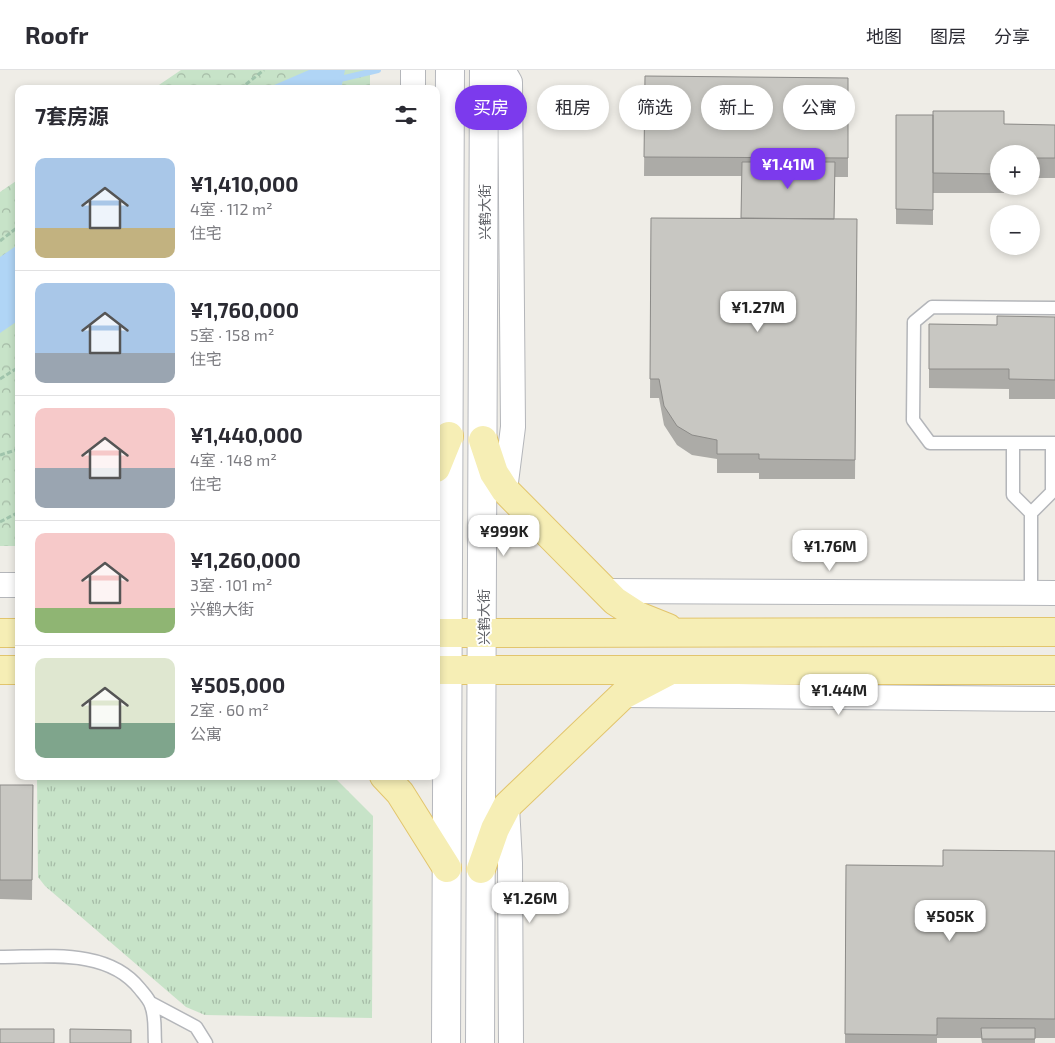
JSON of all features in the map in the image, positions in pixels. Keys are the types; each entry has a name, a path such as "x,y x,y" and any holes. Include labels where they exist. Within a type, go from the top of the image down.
{"main road":[{"path":"446,1043 447,868 442,633 449,436 450,70"},
{"name":"兴鹤大街","path":"480,1043 484,440 484,70"},
{"path":"440,458 449,436"},
{"path":"484,440 494,473 504,490 604,591 615,601 638,616 682,633"},
{"path":"442,633 1055,632"},
{"path":"0,633 15,633"},
{"path":"0,670 15,670"},
{"path":"442,670 1055,670"},
{"path":"481,869 495,829 507,806 623,695 671,670"},
{"path":"388,780 400,793 447,868"}],"street":[{"path":"413,70 413,85"},
{"path":"503,70 510,82 513,427 504,490"},
{"path":"0,585 15,585"},
{"path":"604,591 1055,592"},
{"path":"623,695 1055,699"},
{"path":"507,806 510,863 511,1043"}],"lane":[{"path":"1031,513 1052,492 1054,443 930,443 913,420 914,322 932,307 1055,308"},
{"path":"1013,443 1013,495 1031,513 1031,592"},
{"path":"0,957 79,958 101,962 130,976 151,1003 196,1027 206,1043"},
{"path":"151,1003 154,1017 155,1043"}],"path":[{"path":"245,85 264,70"},
{"path":"0,241 15,229"},
{"path":"0,379 15,370"},
{"path":"0,455 15,450"},
{"path":"0,522 15,514"}],"green space":[{"path":"181,70 370,70 370,85 159,85"},
{"path":"15,182 15,546 0,546 0,192"},
{"path":"37,780 337,780 373,816 372,1018 205,1015 186,1007 45,886 38,877"}],"water":[{"path":"309,70 345,70 342,85 274,85"},
{"path":"15,247 15,323 0,333 0,257"}],"building":[{"path":"645,76 848,78 848,85 783,85 783,130 848,130 848,158 644,157 644,130 691,130 691,85 645,85"},
{"path":"933,111 1004,111 1004,124 1055,125 1055,158 1040,158 1040,145 990,145 990,174 933,173"},
{"path":"896,115 933,115 933,210 896,209"},
{"path":"742,162 835,162 834,219 741,218"},
{"path":"651,218 857,219 855,460 759,459 759,454 717,454 717,440 692,435 677,426 664,406 659,379 650,379"},
{"path":"997,316 1055,317 1055,380 1009,379 1009,369 929,369 929,324 997,325"},
{"path":"0,785 33,785 32,880 0,880"},
{"path":"943,850 1055,851 1055,1019 937,1018 937,1035 845,1034 846,865 943,866"},
{"path":"981,1028 1035,1028 1035,1039 982,1039"},
{"path":"0,1029 54,1029 54,1043 0,1043"},
{"path":"70,1029 131,1030 131,1043 70,1043"}],"waterway":[{"path":"336,80 378,70"}]}
